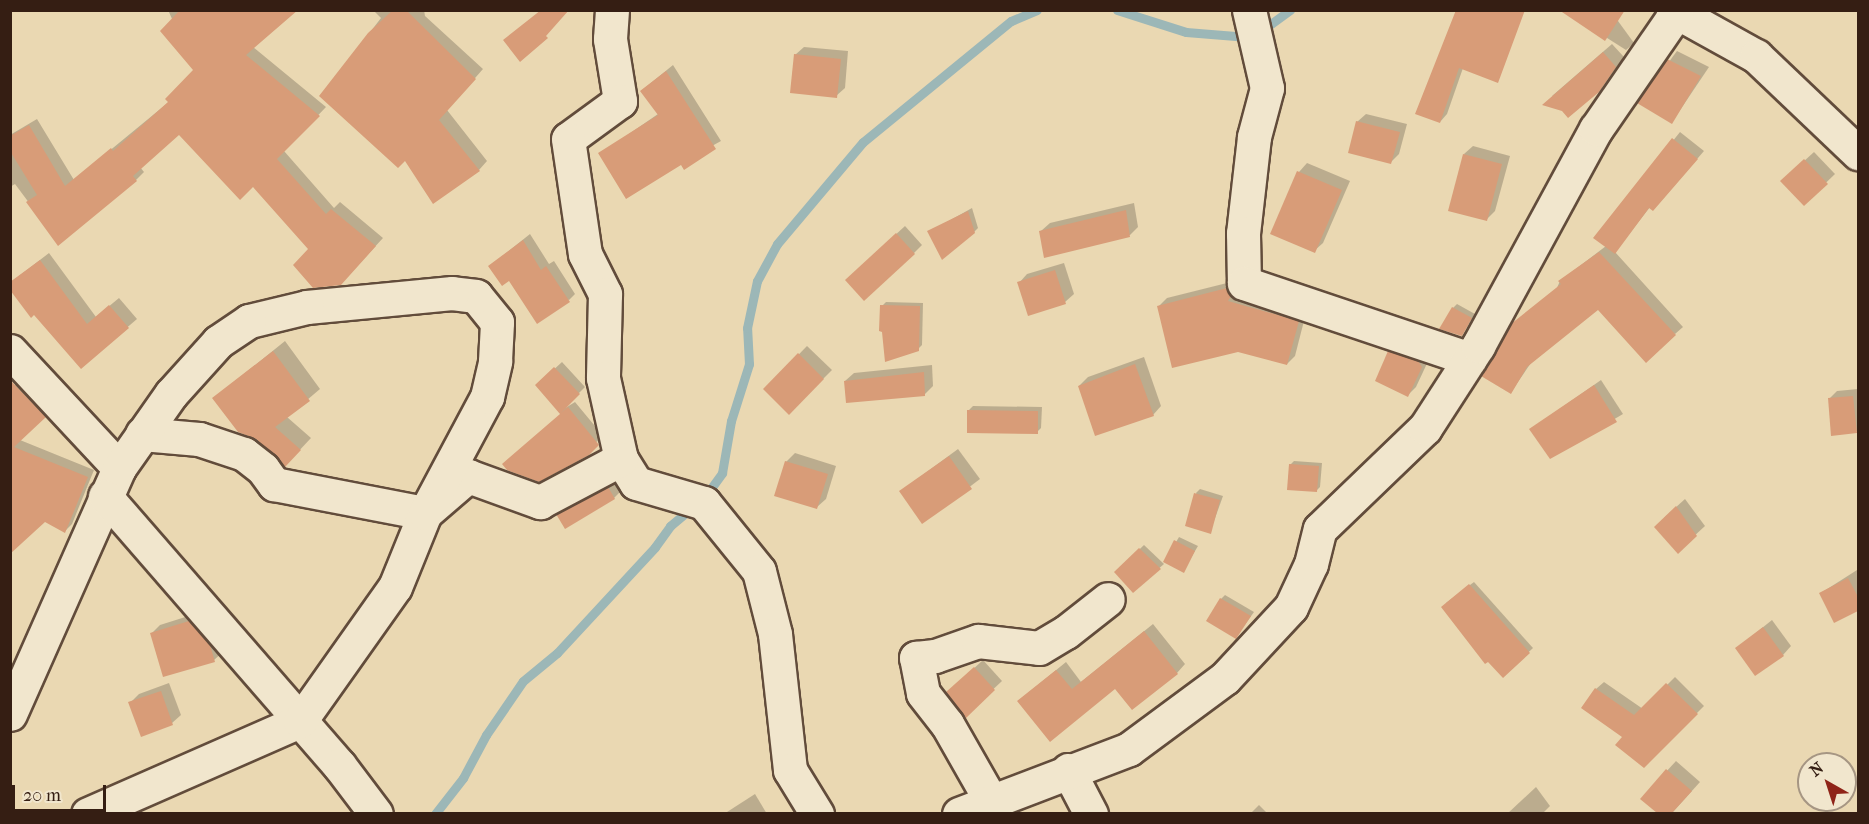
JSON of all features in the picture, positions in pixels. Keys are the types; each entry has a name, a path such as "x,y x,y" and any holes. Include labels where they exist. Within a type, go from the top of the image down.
{"street":[{"path":"612,10 610,39 620,101 568,139 585,254 605,294 603,378 621,459 636,483 704,504 759,571 774,634 790,770 817,813"},
{"path":"1249,10 1267,88 1254,137 1243,233 1244,283 1470,359"},
{"path":"959,813 1129,748 1225,678 1291,606 1311,564 1320,529 1425,428 1470,359 1596,129 1675,12 1756,56 1858,153"},
{"path":"10,714 112,482 142,434 218,342 249,321 307,307 452,293 476,296 497,322 495,361 487,397 424,513 395,587 300,721 88,813"},
{"path":"10,351 300,721 376,813"},
{"path":"142,434 199,439 244,454 263,469 274,484 424,513"},
{"path":"424,513 468,476 540,501 621,459"},
{"path":"991,801 947,724 923,693 916,658 935,656 978,641 1039,648 1066,632 1108,599"},
{"path":"1068,770 1091,813"}],"building":[{"path":"180,10 298,10 246,55 320,116 277,159 326,214 331,209 376,246 341,285 313,288 293,265 308,249 253,187 240,200 179,135 133,176 137,181 58,246 26,202 37,195 10,151 10,136 29,125 65,186 111,148 113,151 168,102 165,99 193,70 160,31"},
{"path":"393,10 406,10 476,79 439,120 480,171 433,204 405,161 398,168 319,96 368,33"},
{"path":"541,10 569,10 546,36 548,38 520,62 503,40"},
{"path":"1456,10 1525,10 1498,83 1459,68 1440,123 1415,114"},
{"path":"1559,10 1625,10 1605,41"},
{"path":"1603,52 1616,67 1599,92 1568,118 1562,111 1542,105"},
{"path":"794,54 841,59 837,98 790,93"},
{"path":"1667,59 1701,76 1672,124 1637,103"},
{"path":"666,71 716,149 684,170 681,165 626,199 598,153 658,115 640,91"},
{"path":"1356,121 1400,132 1391,164 1348,153"},
{"path":"1672,138 1698,159 1653,211 1649,208 1615,254 1593,238"},
{"path":"1463,154 1502,164 1487,221 1448,211"},
{"path":"1804,159 1828,184 1804,206 1780,181"},
{"path":"1297,171 1342,190 1315,253 1270,234"},
{"path":"1126,210 1130,237 1044,258 1039,231"},
{"path":"968,211 975,233 942,260 927,231"},
{"path":"896,233 915,254 864,301 845,280"},
{"path":"523,240 541,270 546,266 570,302 537,324 509,281 502,286 488,266"},
{"path":"1599,252 1676,335 1646,363 1598,310 1527,367 1511,394 1481,376 1511,324 1561,284 1558,281"},
{"path":"40,260 87,324 109,305 129,328 81,369 34,315 31,318 10,290 10,282"},
{"path":"1055,270 1066,304 1028,316 1017,282"},
{"path":"1227,288 1231,296 1228,301 1299,321 1287,365 1238,352 1172,368 1157,306"},
{"path":"880,305 920,306 919,351 885,362 882,332 879,331"},
{"path":"1452,307 1472,318 1462,336 1439,329"},
{"path":"273,351 310,401 275,427 301,450 285,467 256,439 238,432 212,398"},
{"path":"1388,351 1418,361 1422,367 1408,397 1375,381"},
{"path":"798,353 824,379 789,415 763,389"},
{"path":"1135,364 1154,416 1095,436 1078,386"},
{"path":"554,367 580,394 561,413 568,407 599,445 589,455 539,482 507,470 502,464 560,414 535,385"},
{"path":"924,372 925,396 846,403 844,381"},
{"path":"10,380 46,417 14,447 88,477 65,533 45,522 10,554"},
{"path":"1594,385 1617,422 1550,459 1529,429"},
{"path":"1853,396 1857,433 1831,436 1828,398"},
{"path":"967,410 1038,411 1038,434 967,433"},
{"path":"949,456 972,489 922,524 899,491"},
{"path":"785,461 828,474 817,509 774,496"},
{"path":"1289,464 1319,466 1317,492 1287,490"},
{"path":"608,487 615,499 565,529 556,514"},
{"path":"1194,493 1220,500 1211,534 1185,526"},
{"path":"1676,506 1697,536 1678,554 1654,527"},
{"path":"1174,540 1195,551 1184,573 1163,562"},
{"path":"1139,548 1161,569 1133,593 1114,572"},
{"path":"1848,578 1858,597 1858,611 1834,623 1819,593"},
{"path":"1469,584 1530,653 1503,678 1488,662 1485,664 1441,607"},
{"path":"1220,598 1251,616 1236,639 1206,621"},
{"path":"189,621 210,645 215,662 163,677 150,633"},
{"path":"1763,627 1784,656 1755,676 1735,648"},
{"path":"1144,631 1178,674 1132,710 1115,689 1050,742 1017,701 1056,670 1072,689"},
{"path":"974,667 995,690 966,718 946,692"},
{"path":"1666,683 1698,714 1644,768 1615,745 1622,737 1581,708 1595,688 1634,715"},
{"path":"161,691 173,725 141,737 128,702"},
{"path":"1666,769 1692,791 1672,813 1657,813 1640,799"}],"waterway":[{"path":"704,498 722,473 731,421 749,364 747,328 757,281 777,244 863,142 1011,21 1037,10"},
{"path":"1117,10 1186,32 1248,37"},
{"path":"1261,31 1290,10"},
{"path":"435,814 463,778 486,735 523,681 557,653 655,547 670,526 694,506"}]}
